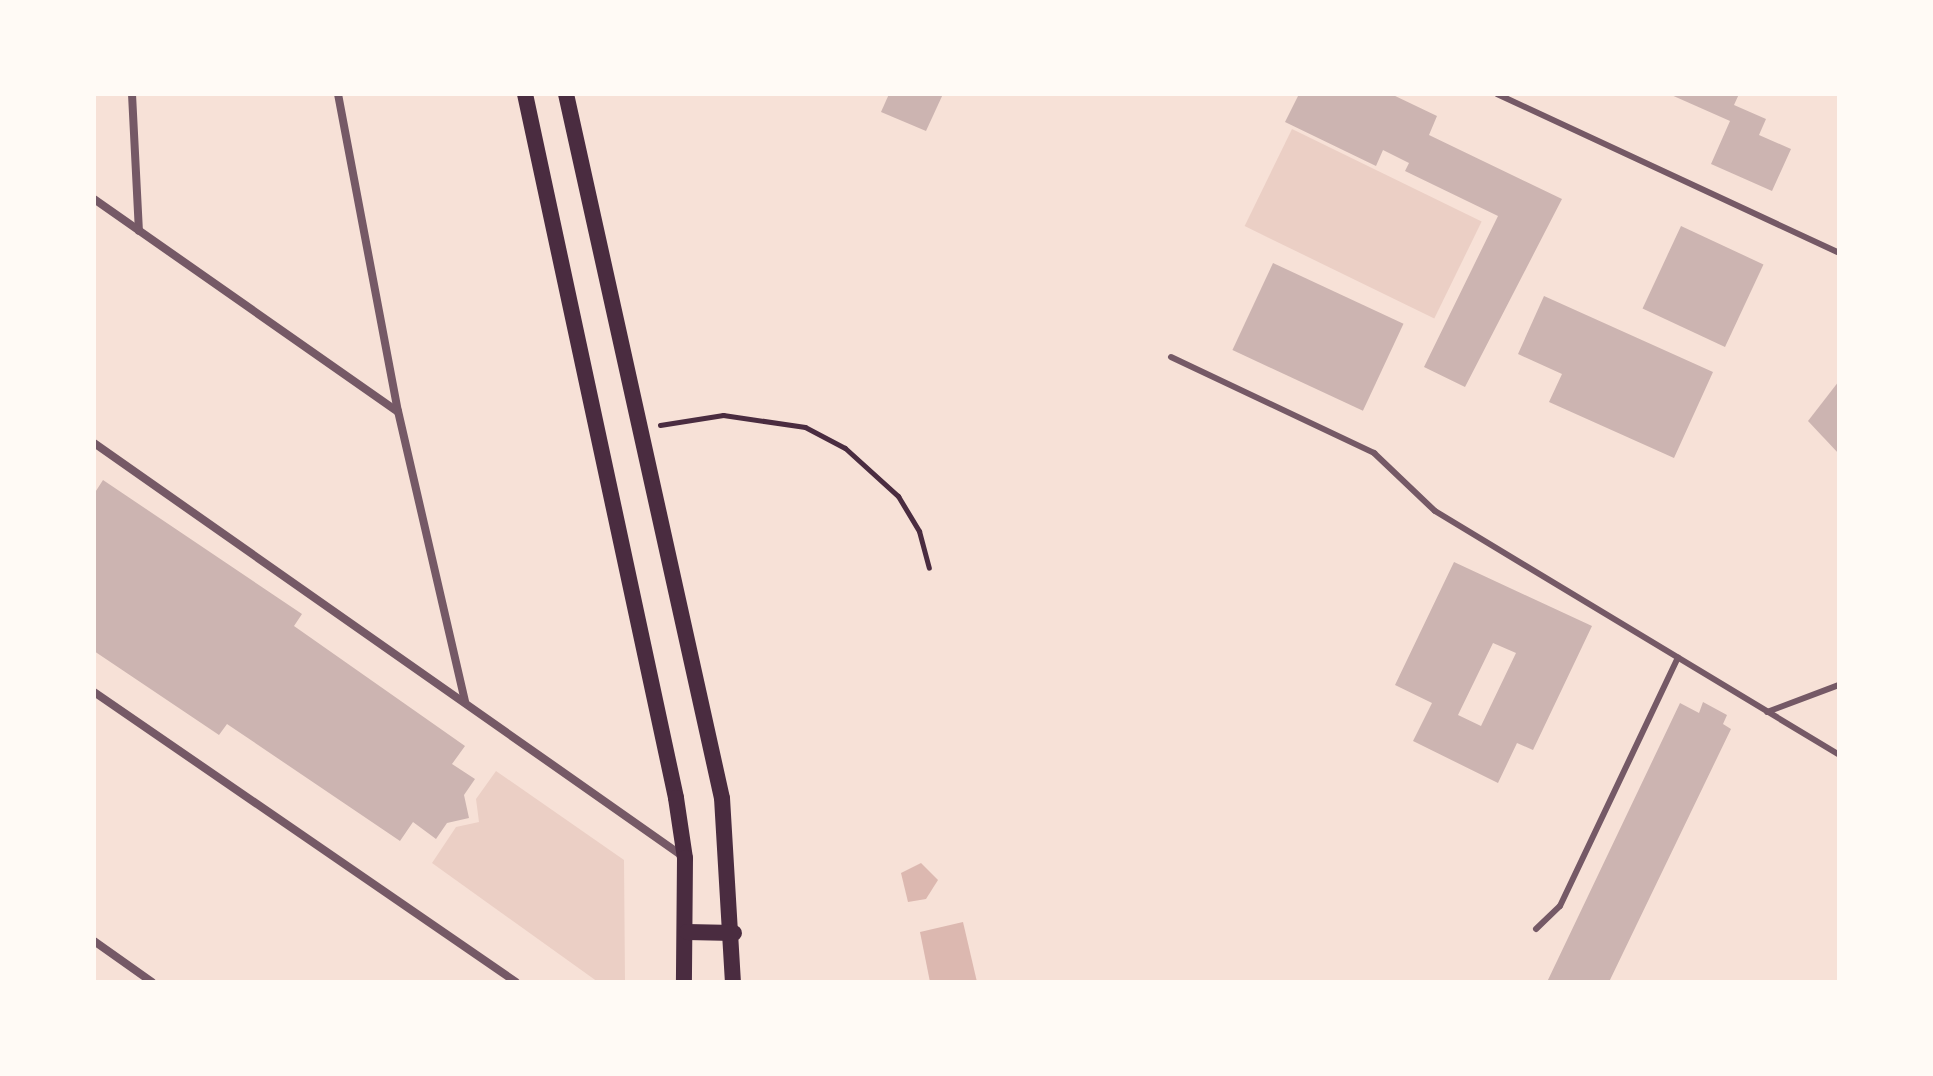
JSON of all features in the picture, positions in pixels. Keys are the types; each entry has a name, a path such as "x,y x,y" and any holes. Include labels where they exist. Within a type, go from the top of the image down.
{"main road":[{"path":"525,94 685,858 687,932 684,982"},
{"path":"566,94 635,430 722,798 734,933 733,982"},
{"path":"687,932 734,933"}],"street":[{"path":"132,94 139,231"},
{"path":"338,94 398,411 465,701"},
{"path":"94,199 398,411"},
{"path":"94,443 685,858"},
{"path":"94,692 516,982"},
{"path":"94,941 152,982"}],"lane":[{"path":"1497,94 1839,253"},
{"path":"1171,357 1382,457 1435,511 1839,755"},
{"path":"1536,929 1560,906 1678,658"},
{"path":"1767,712 1839,685"}],"path":[{"path":"635,430 700,416 805,427 845,448 898,496 919,531 929,568"}],"shaded area":[{"path":"1292,129 1482,221 1434,319 1245,226"},
{"path":"496,771 624,860 625,982 598,982 432,863 456,827 479,822 476,799"},
{"path":"921,863 938,880 926,899 908,902 901,873"},
{"path":"963,922 977,982 930,982 920,932"}],"building":[{"path":"889,94 943,94 926,131 881,112"},
{"path":"1299,94 1391,94 1437,116 1429,135 1562,199 1465,387 1424,367 1498,216 1405,171 1409,163 1383,150 1376,166 1285,122"},
{"path":"1669,94 1739,94 1734,105 1766,119 1759,135 1791,149 1772,191 1711,164 1730,121"},
{"path":"1681,226 1763,264 1725,347 1643,308"},
{"path":"1273,263 1404,324 1363,411 1232,350"},
{"path":"1544,296 1713,372 1674,458 1549,402 1562,374 1518,354"},
{"path":"1839,381 1839,454 1808,421"},
{"path":"103,480 302,614 294,626 465,746 452,764 475,779 464,795 469,818 447,823 436,839 413,822 400,841 227,724 219,735 94,651 94,494"},
{"path":"1454,562 1592,626 1533,750 1517,743 1498,783 1413,741 1432,703 1395,685","holes":["1493,643 1516,653 1481,726 1458,715"]},
{"path":"1703,702 1727,715 1723,724 1731,729 1609,982 1547,982 1680,703 1699,713"}]}
